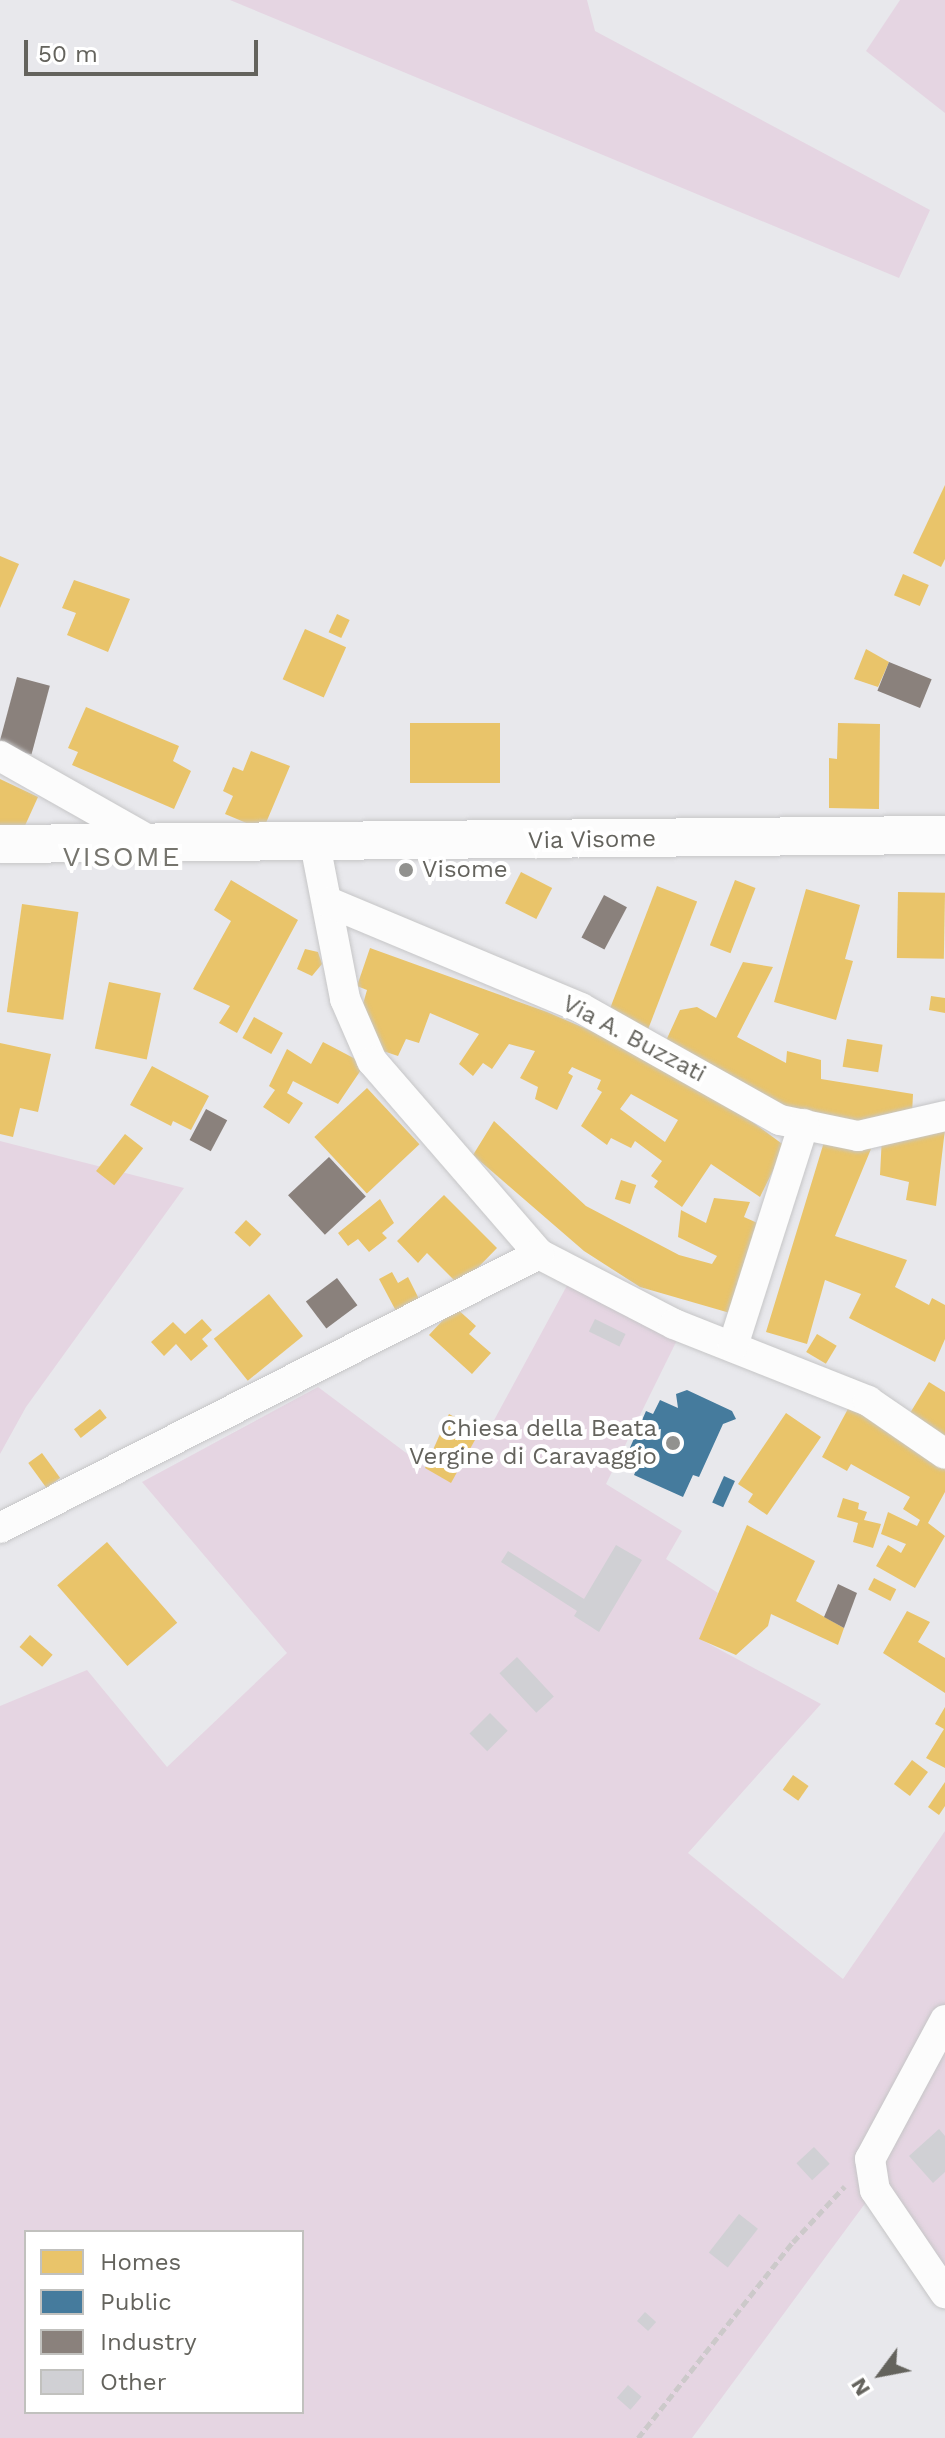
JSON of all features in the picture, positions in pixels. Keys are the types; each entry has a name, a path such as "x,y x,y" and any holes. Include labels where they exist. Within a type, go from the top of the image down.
{"street":[{"path":"0,756 152,842"},
{"name":"Via Visome","path":"0,844 315,844 945,835"},
{"path":"315,844 345,999 372,1061 539,1254 674,1324 868,1401 945,1454"},
{"name":"Via A. Buzzati","path":"328,902 581,1008 780,1120 858,1136 945,1116"},
{"path":"746,1350 804,1124"},
{"path":"0,1528 539,1254"},
{"path":"945,2020 870,2159 875,2190 945,2293"}],"path":[{"path":"638,2438 793,2242 870,2159"}],"shaded area":[{"path":"230,0 587,0 595,31 930,210 899,278"},
{"path":"900,0 945,0 945,113 866,51"},
{"path":"0,1141 184,1188 26,1407 0,1454"},
{"path":"570,1280 682,1330 606,1484 682,1531 666,1559 718,1593 700,1639 821,1704 688,1853 843,1979 945,1831 945,2300 875,2190 692,2438 0,2438 0,1706 87,1670 167,1767 287,1653 142,1482 318,1387 425,1467 449,1414 486,1435"}],"building: Homes":[{"path":"945,485 945,559 941,567 913,553"},
{"path":"0,556 19,564 0,608"},
{"path":"903,574 929,585 920,606 894,595"},
{"path":"74,580 130,599 108,652 67,635 76,613 62,608"},
{"path":"337,614 350,620 341,638 329,632"},
{"path":"305,629 346,647 324,698 283,679"},
{"path":"866,649 889,662 878,687 854,679"},
{"path":"86,707 179,746 173,761 191,771 174,809 72,765 78,752 68,748"},
{"path":"410,723 500,723 500,783 410,783"},
{"path":"838,723 880,724 879,809 829,808 829,758 837,759"},
{"path":"251,751 290,766 263,830 225,814 233,796 223,791 233,767 243,771"},
{"path":"0,779 38,797 18,841 0,832"},
{"path":"521,872 552,888 536,919 505,903"},
{"path":"231,880 298,920 237,1033 219,1023 230,1006 193,989 231,921 214,910"},
{"path":"735,880 756,888 730,953 710,945"},
{"path":"657,886 697,901 647,1033 606,1018"},
{"path":"806,889 860,905 845,959 853,961 836,1020 774,1002"},
{"path":"898,892 945,893 944,959 897,958"},
{"path":"22,904 78,912 63,1020 7,1012"},
{"path":"370,948 547,1012 682,1070 785,1146 760,1197 711,1164 682,1207 654,1187 658,1181 651,1176 662,1161 635,1141 631,1148 611,1138 607,1145 581,1126 602,1092 597,1089 601,1080 572,1067 568,1073 573,1076 557,1110 535,1099 538,1087 520,1078 535,1051 509,1044 492,1069 483,1063 473,1076 459,1064 479,1034 430,1013 419,1043 406,1039 398,1056 383,1051 363,1004 367,990 357,986","holes":["631,1094 678,1120 665,1142 620,1109"]},
{"path":"305,949 318,952 322,964 312,976 297,969"},
{"path":"743,962 773,967 737,1037 786,1063 787,1051 821,1060 821,1079 913,1094 912,1114 843,1126 771,1108 664,1045 680,1010 697,1007 716,1018"},
{"path":"109,982 161,993 147,1060 95,1049"},
{"path":"931,996 945,998 945,1013 929,1010"},
{"path":"254,1017 283,1033 271,1054 242,1038"},
{"path":"847,1039 883,1045 878,1072 843,1067"},
{"path":"323,1042 365,1064 338,1104 293,1081 287,1093 303,1103 289,1124 263,1107 275,1090 269,1086 287,1049 311,1064"},
{"path":"0,1043 51,1054 38,1112 20,1108 13,1137 0,1134"},
{"path":"152,1066 209,1096 191,1130 173,1121 171,1126 130,1105"},
{"path":"367,1088 420,1144 367,1193 314,1137"},
{"path":"494,1121 586,1206 679,1255 712,1264 717,1256 678,1237 681,1210 706,1223 714,1198 750,1202 744,1217 764,1226 730,1313 640,1287 584,1251 473,1155"},
{"path":"945,1129 936,1206 906,1200 909,1182 880,1175 882,1136"},
{"path":"125,1134 143,1148 114,1185 96,1171"},
{"path":"824,1142 871,1149 835,1236 907,1260 895,1287 929,1305 932,1298 945,1305 945,1339 935,1362 849,1318 861,1294 825,1280 807,1344 766,1332"},
{"path":"621,1180 636,1185 630,1204 615,1199"},
{"path":"444,1195 497,1248 460,1286 427,1253 418,1263 397,1241"},
{"path":"380,1199 394,1223 382,1233 387,1238 369,1252 358,1239 348,1246 338,1233"},
{"path":"246,1220 261,1234 250,1247 234,1232"},
{"path":"392,1272 398,1283 408,1277 419,1299 396,1311 379,1279"},
{"path":"269,1294 303,1336 248,1381 214,1339"},
{"path":"455,1307 476,1326 469,1334 491,1353 472,1374 429,1335"},
{"path":"202,1319 212,1330 202,1339 208,1346 191,1361 176,1344 164,1356 151,1342 173,1322 185,1334"},
{"path":"817,1334 837,1346 826,1364 806,1352"},
{"path":"929,1382 945,1392 945,1444 907,1418"},
{"path":"849,1407 945,1460 945,1492 928,1523 945,1536 915,1588 876,1566 888,1545 901,1553 906,1544 881,1534 888,1512 917,1526 920,1520 903,1509 910,1497 851,1464 847,1471 822,1457"},
{"path":"100,1409 107,1418 81,1438 74,1429"},
{"path":"786,1413 821,1437 767,1515 748,1502 753,1494 738,1484"},
{"path":"449,1414 480,1431 451,1483 425,1468"},
{"path":"42,1453 60,1478 46,1488 28,1463"},
{"path":"843,1498 859,1503 858,1509 867,1512 864,1520 881,1524 873,1548 853,1542 858,1523 837,1517"},
{"path":"747,1525 815,1561 796,1601 844,1628 838,1645 771,1614 768,1626 736,1655 699,1639"},
{"path":"107,1542 177,1623 127,1666 57,1585"},
{"path":"874,1578 896,1589 890,1601 868,1590"},
{"path":"907,1611 930,1622 918,1642 945,1658 945,1693 883,1653"},
{"path":"30,1635 53,1655 42,1667 20,1647"},
{"path":"945,1707 945,1768 926,1758 944,1729 935,1724"},
{"path":"912,1760 928,1772 910,1796 894,1784"},
{"path":"793,1775 809,1786 798,1801 783,1790"},
{"path":"945,1782 945,1806 939,1815 928,1807"}],"building: Public":[{"name":"Chiesa della Beata Vergine di Caravaggio","path":"687,1390 732,1411 736,1419 723,1424 699,1477 693,1475 683,1497 634,1475 642,1456 629,1450 646,1411 653,1414 660,1400 678,1408 676,1394"},
{"path":"724,1476 735,1481 723,1507 712,1502"}],"building: Industry":[{"path":"889,662 932,679 920,708 877,691"},
{"path":"17,677 50,686 31,754 0,746"},
{"path":"604,895 627,907 604,950 581,937"},
{"path":"206,1109 227,1120 211,1151 190,1140"},
{"path":"329,1157 366,1196 325,1235 288,1195"},
{"path":"337,1278 357,1305 326,1329 306,1301"},
{"path":"838,1584 857,1593 844,1628 824,1617"}],"building: Other":[{"path":"595,1319 626,1334 619,1346 589,1332"},
{"path":"616,1545 642,1560 599,1632 574,1616 577,1611 501,1562 508,1551 584,1599"},
{"path":"517,1657 554,1696 536,1713 499,1673"},
{"path":"490,1713 508,1731 487,1751 469,1734"},
{"path":"939,2129 945,2136 945,2172 933,2183 909,2156"},
{"path":"814,2147 830,2164 812,2180 796,2163"},
{"path":"739,2214 758,2229 728,2267 709,2253"},
{"path":"645,2312 656,2322 648,2331 637,2321"},
{"path":"628,2385 642,2397 630,2410 617,2398"}],"place":[{"name":"Visome","path":"406,870"},
{"name":"Chiesa della Beata Vergine di Caravaggio","path":"673,1443"}],"district":[{"name":"VISOME","path":"122,857"}]}
